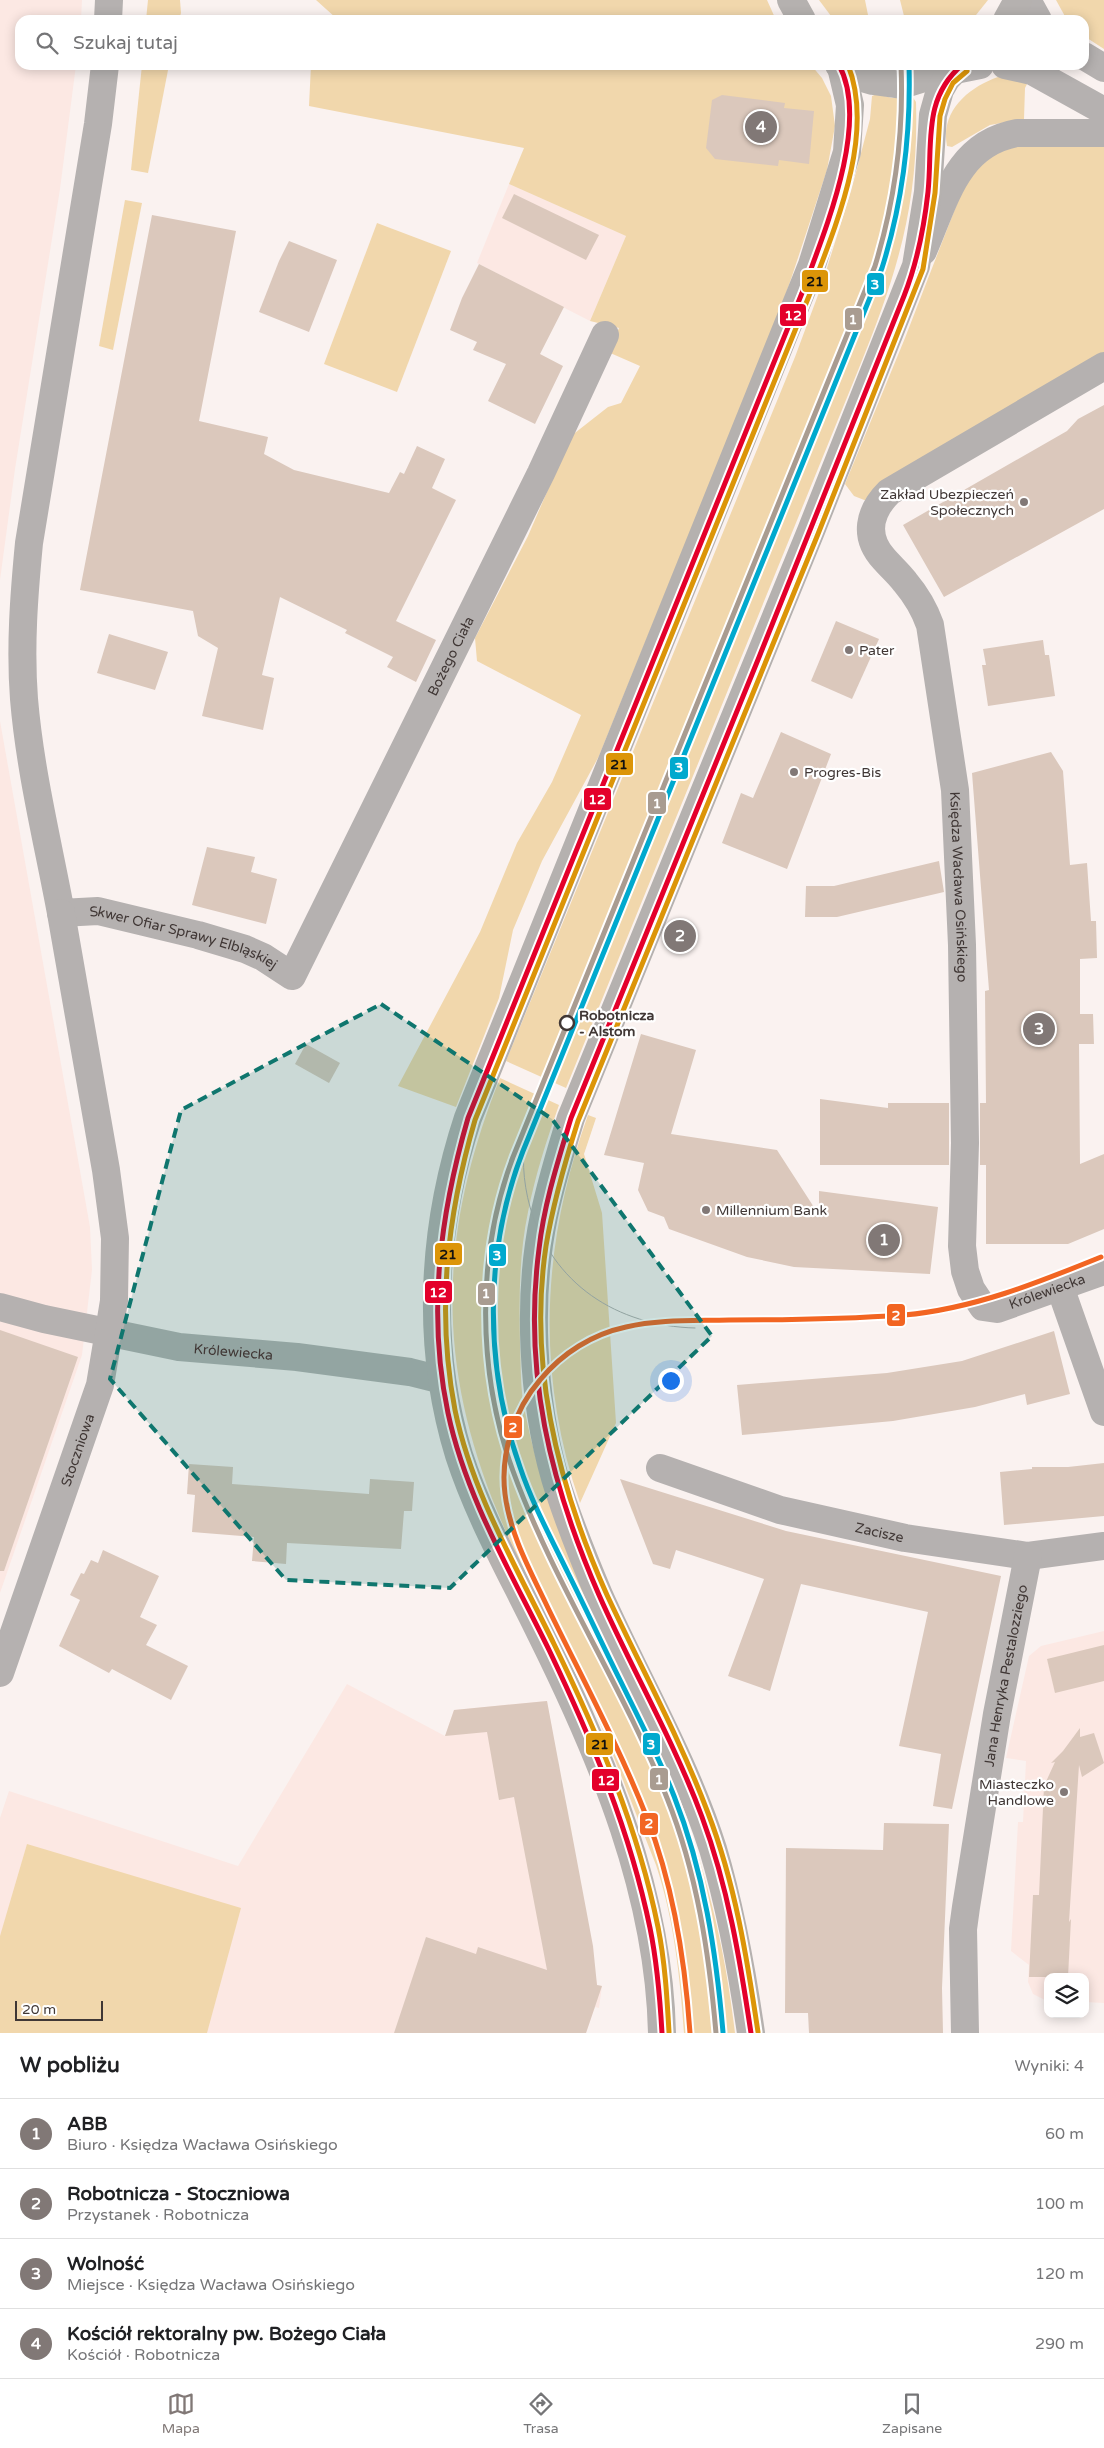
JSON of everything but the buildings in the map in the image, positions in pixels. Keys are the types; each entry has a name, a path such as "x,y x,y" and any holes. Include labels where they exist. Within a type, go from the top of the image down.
{"main road":[{"path":"791,0 799,15"},
{"path":"1010,15 1018,0"},
{"path":"662,2033 658,1976 651,1928 625,1832 587,1733 471,1486 459,1455 442,1380 438,1345 437,1282 443,1216 457,1151 481,1084 812,265 847,152 850,111 841,70"},
{"path":"849,70 873,81 902,85 955,70"},
{"path":"751,2033 743,1978 713,1849 684,1773 596,1587 555,1478 546,1439 539,1391 534,1319 537,1271 544,1215 571,1118 814,522 916,266 928,192 933,115 940,90 946,78 961,70"}],"street":[{"path":"108,15 109,0"},
{"path":"1027,0 1035,15"},
{"path":"1089,59 1104,68"},
{"path":"0,1307 44,1319 110,1332 115,1290 115,1238 96,1105 65,912 30,746 24,699 23,609 29,543 98,124 104,70"},
{"path":"1028,70 1104,110"},
{"path":"916,266 960,169 974,152 983,145 1005,135 1017,133 1104,133"},
{"name":"Bożego Ciała","path":"292,976 541,473 605,335"},
{"name":"Księdza Wacława Osińskiego","path":"971,1289 965,1271 962,1246 965,1143 962,954 955,790 930,625 923,606 904,580 882,558 874,544 871,530 872,516 876,504 897,487 1104,366"},
{"name":"Skwer Ofiar Sprawy Elbląskiej","path":"65,912 98,911 245,949 263,957 292,976"},
{"name":"Królewiecka","path":"971,1289 983,1307 997,1309 1104,1271"},
{"path":"1060,1287 1104,1412"},
{"name":"Królewiecka","path":"110,1332 179,1347 356,1365 410,1372 442,1380"},
{"name":"Stoczniowa","path":"0,1673 100,1385 110,1332"},
{"name":"Zacisze","path":"660,1468 780,1510 905,1538 1028,1556 1104,1546"},
{"name":"Jana Henryka Pestalozziego","path":"965,2033 963,1928 997,1714 1028,1556"}],"highlighted area":[{"path":"381,1004 552,1119 712,1336 450,1588 286,1580 110,1379 181,1110"}],"shaded area":[{"path":"0,0 82,0 81,15 15,15 15,70 75,70 60,189 15,469 0,580"},
{"path":"148,0 180,0 180,15 146,15"},
{"path":"316,0 767,0 774,15 333,15"},
{"path":"819,0 865,0 868,15 830,15"},
{"path":"900,0 988,0 976,15 904,15"},
{"path":"1056,0 1104,0 1104,49 1089,39 1089,15 1064,15"},
{"path":"141,70 168,70 148,173 131,170"},
{"path":"311,70 815,70 822,78 831,96 835,126 827,170 776,321 599,756 542,861 513,930 499,998 456,1107 398,1086 480,932 517,843 552,782 581,715 477,661 475,638 528,536 571,436 608,407 621,403 640,366 608,352 619,328 590,321 626,236 509,184 524,148 309,106"},
{"path":"998,77 1029,80 1025,88 1024,119 990,125 952,147 947,146 946,133 952,111 967,94 987,81"},
{"path":"877,94 892,98 912,96 916,102 914,174 903,238 895,270 859,368 566,1088 506,1061 795,357 821,287 851,191 870,119 872,96"},
{"path":"1104,144 1104,366 877,505 854,496 845,484 905,338 970,170 1001,145"},
{"path":"509,184 626,236 590,321 477,263"},
{"path":"125,200 142,203 113,350 99,346"},
{"path":"377,223 451,251 397,392 324,364"},
{"path":"0,721 90,1227 92,1270 82,1355 0,1593"},
{"path":"500,1078 559,1105 534,1185 525,1228 521,1261 520,1344 523,1404 551,1507 588,1598 670,1778 693,1840 712,1903 719,1935 735,2033 684,2033 672,1927 656,1865 591,1702 498,1513 477,1457 463,1402 455,1349 452,1296 456,1243 465,1189 480,1134"},
{"path":"588,1115 596,1118 584,1154 602,1213 616,1423 580,1503 566,1454 556,1405 551,1357 550,1308 553,1259 561,1211"},
{"name":"Miasteczko Handlowe","path":"1104,1631 1104,2003 1089,2002 1089,1973 1044,1973 1044,1999 1033,1994 1028,1982 1029,1965 1011,1951 1018,1822 1023,1822 1026,1761 1006,1758 1029,1656 1041,1646"},
{"path":"347,1684 445,1736 454,1710 547,1701 597,1985 602,1986 599,2008 595,2007 586,2033 0,2033 0,1818 9,1791 238,1866"},
{"path":"27,1844 241,1908 207,2033 0,2033 0,1936"}],"tram line":[{"path":"536,1099 525,1138 523,1157 524,1178 530,1207 540,1234 554,1258 571,1279 592,1296 614,1309 639,1319 666,1325 695,1328"}],"transit line":[{"name":"12","path":"662,2033 658,1980 650,1928 642,1892 621,1821 581,1719 478,1505 456,1444 448,1413 438,1338 440,1264 450,1191 468,1118 802,293 821,241 840,179 847,148 850,117 847,89 841,70"},
{"name":"21","path":"669,2032 664,1966 658,1927 650,1890 628,1818 586,1712 497,1530 472,1471 463,1441 455,1410 449,1373 446,1336 447,1264 457,1192 475,1120 830,242 840,212 855,151 857,121 855,92 849,70"},
{"name":"1","path":"716,2033 710,1973 694,1884 667,1798 630,1716 548,1554 513,1471 501,1433 487,1354 487,1273 492,1233 513,1157 875,266 888,216 897,167 901,116 901,70"},
{"name":"3","path":"723,2032 717,1972 707,1912 701,1883 684,1825 668,1781 655,1753 536,1507 520,1467 508,1429 495,1349 493,1309 495,1268 501,1228 510,1189 523,1151 882,268 895,218 904,168 909,117 909,70"},
{"name":"12","path":"751,2033 738,1951 726,1897 702,1817 679,1761 599,1595 582,1553 554,1469 538,1383 535,1295 539,1249 556,1166 571,1118 909,284 919,245 928,192 930,140 935,107 949,78 957,70"},
{"name":"21","path":"758,2032 733,1894 726,1866 708,1813 660,1703 607,1595 574,1511 561,1468 551,1425 544,1380 541,1336 541,1291 552,1214 578,1121 818,534 923,269 935,193 940,116 945,99 953,83 967,71"},
{"name":"2","path":"690,2033 685,1978 677,1924 664,1870 647,1818 600,1712 528,1567 511,1524 505,1494 505,1464 511,1433 523,1405 540,1380 558,1361 579,1346 614,1330 639,1324 678,1321 838,1318 930,1312 1004,1294 1101,1257"}],"place":[{"name":"Kościół rektoralny pw. Bożego Ciała","path":"761,127"},
{"name":"Zakład Ubezpieczeń Społecznych","path":"1024,502"},
{"name":"Pater","path":"849,650"},
{"name":"Progres-Bis","path":"794,772"},
{"name":"Robotnicza - Stoczniowa","path":"680,936"},
{"name":"Robotnicza - Alstom","path":"567,1023"},
{"name":"Wolność","path":"1039,1029"},
{"name":"Millennium Bank","path":"706,1210"},
{"name":"ABB","path":"884,1240"},
{"name":"Miasteczko Handlowe","path":"1064,1792"}]}
